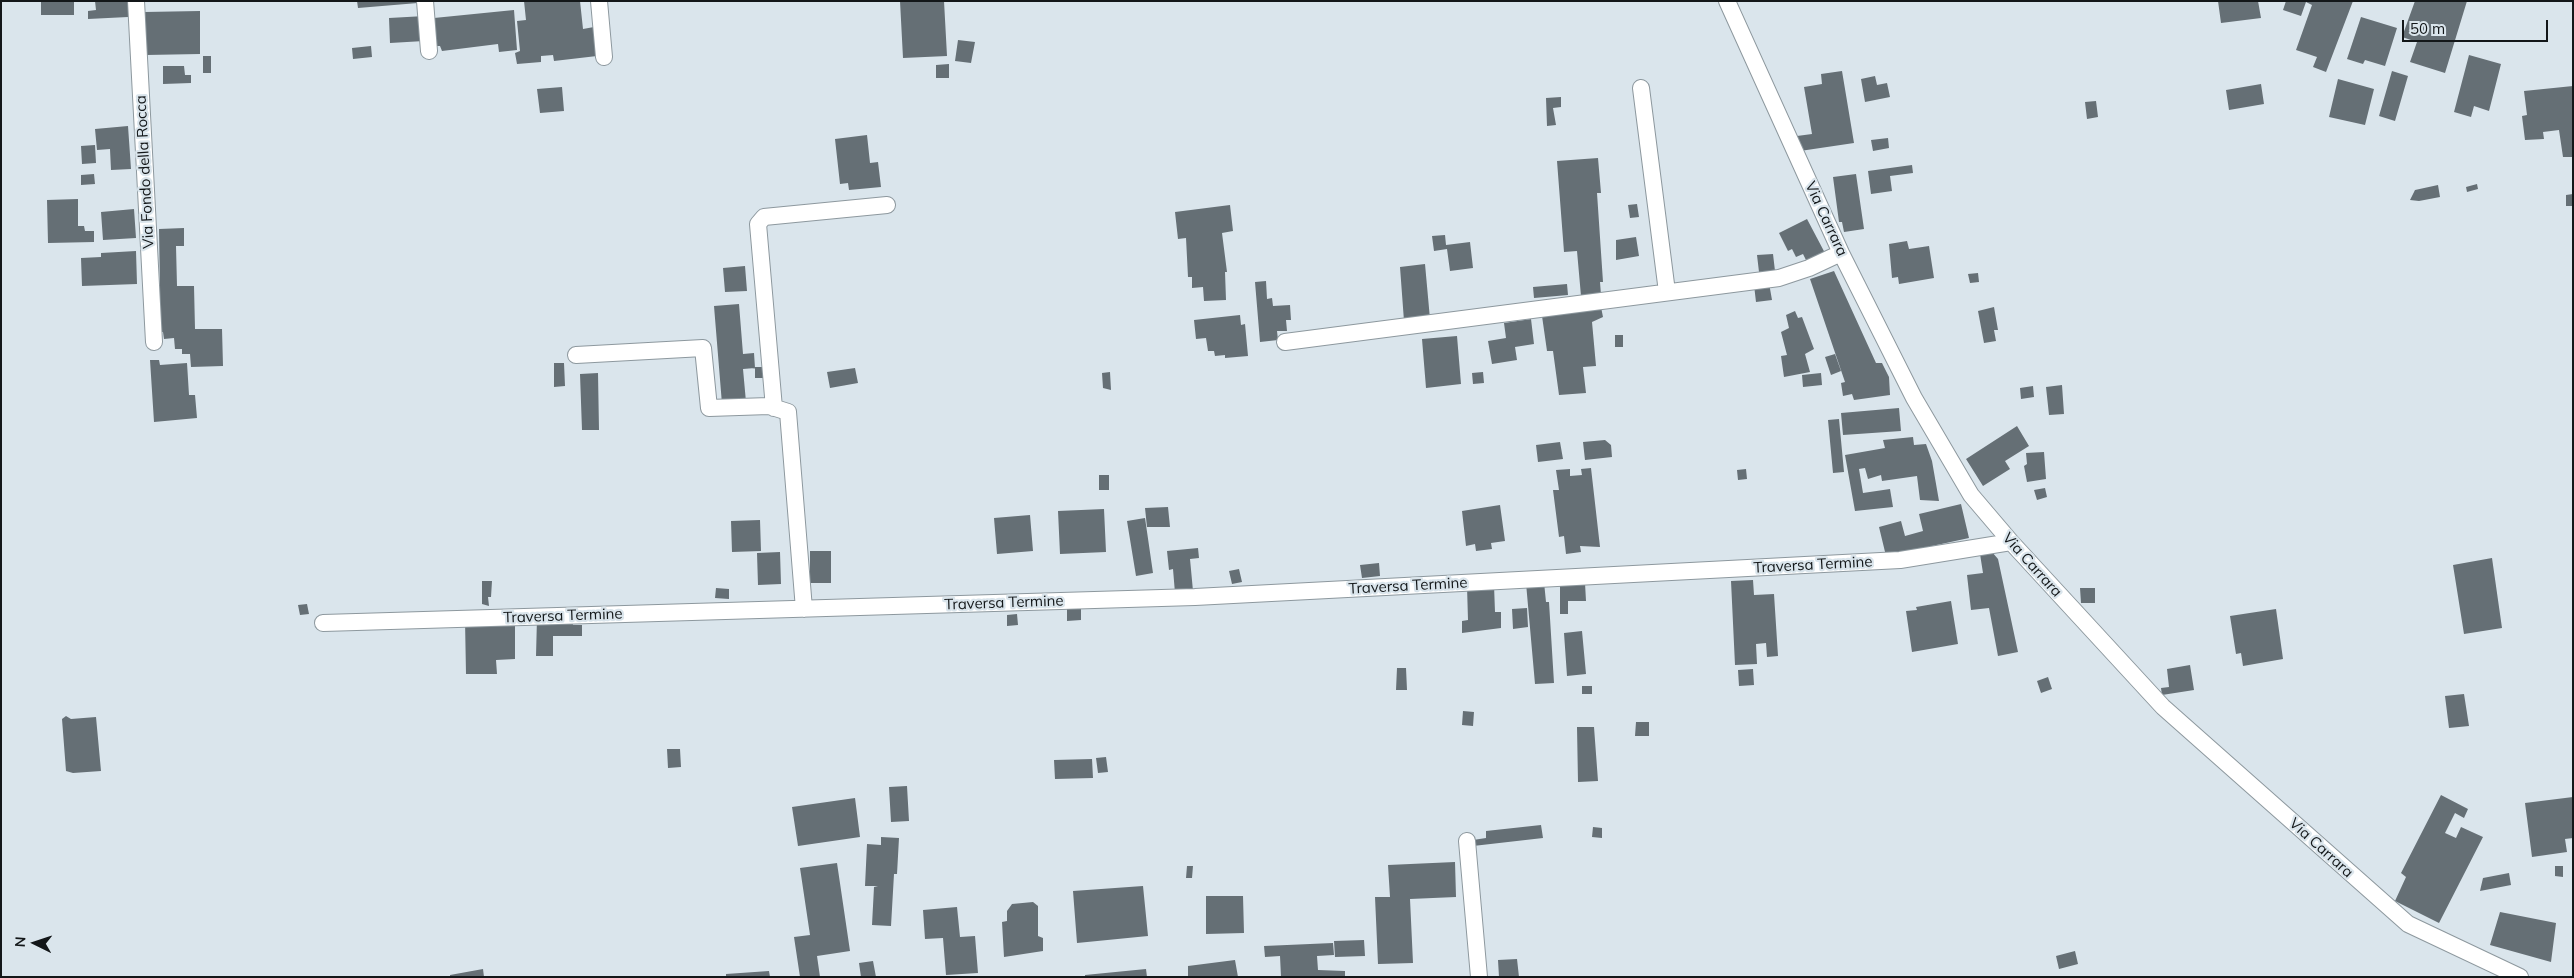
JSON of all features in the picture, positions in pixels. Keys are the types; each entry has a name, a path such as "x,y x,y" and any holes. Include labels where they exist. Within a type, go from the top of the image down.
{"street":[{"name":"Via Fondo della Rocca","path":"136,1 154,342"},
{"path":"425,1 429,51"},
{"path":"599,1 604,57"},
{"name":"Via Carrara","path":"1727,1 1841,253 1914,398 1971,495 2011,542 2163,707 2408,924 2520,977"},
{"path":"1642,88 1667,292"},
{"path":"774,408 758,224 764,217 887,205"},
{"path":"1285,342 1779,278 1809,268 1841,253"},
{"path":"576,354 703,348 709,408 774,408 788,412 804,609"},
{"name":"Traversa Termine","path":"322,623 1195,597 1890,561 2011,542"},
{"path":"1467,841 1479,977"}],"building":[{"path":"41,1 74,1 74,15 41,15"},
{"path":"95,1 128,1 128,17 88,19 88,11 96,10"},
{"path":"357,1 418,1 418,3 358,8"},
{"path":"524,1 580,1 583,29 594,27 597,56 554,61 553,55 541,56 541,62 517,64 515,53 520,51 517,21 526,20"},
{"path":"900,1 944,1 947,56 903,58"},
{"path":"2218,1 2258,1 2261,18 2221,23"},
{"path":"2286,1 2353,1 2326,72 2313,67 2317,57 2296,50 2312,5 2306,2 2301,16 2283,10"},
{"path":"2415,1 2467,1 2445,73 2410,62 2417,42 2402,37"},
{"path":"514,10 517,50 499,52 498,44 442,51 440,46 435,46 434,18"},
{"path":"200,11 200,54 146,55 145,12"},
{"path":"425,16 424,41 390,43 389,18"},
{"path":"2361,17 2397,28 2385,66 2365,60 2363,64 2347,59"},
{"path":"958,40 975,42 971,63 955,61"},
{"path":"371,46 372,57 353,59 352,48"},
{"path":"2469,55 2501,64 2489,111 2474,106 2471,117 2454,112"},
{"path":"203,56 211,56 211,73 203,73"},
{"path":"949,64 949,78 936,78 936,65"},
{"path":"163,66 184,66 185,75 191,75 191,83 163,84"},
{"path":"1842,71 1854,143 1800,151 1797,136 1812,134 1804,87 1822,84 1821,74"},
{"path":"2392,71 2408,76 2395,121 2379,116"},
{"path":"1875,76 1877,85 1887,83 1890,97 1865,102 1861,79"},
{"path":"2338,79 2374,89 2365,125 2329,117"},
{"path":"2261,84 2264,104 2229,110 2226,90"},
{"path":"2573,86 2573,157 2563,157 2559,130 2543,132 2544,139 2525,140 2522,116 2527,115 2524,91"},
{"path":"562,87 564,111 540,113 537,89"},
{"path":"1561,97 1561,107 1553,108 1556,125 1547,126 1546,98"},
{"path":"2096,101 2098,117 2087,119 2085,102"},
{"path":"128,126 131,169 111,170 110,149 97,150 95,129"},
{"path":"867,135 870,163 878,162 881,187 849,190 848,183 840,184 835,139"},
{"path":"1888,138 1889,148 1873,151 1871,140"},
{"path":"95,145 96,163 82,164 81,146"},
{"path":"1598,158 1601,193 1597,193 1603,282 1600,282 1601,295 1581,296 1577,251 1564,252 1557,161"},
{"path":"1912,165 1913,173 1890,176 1892,191 1871,194 1868,171"},
{"path":"94,174 95,184 81,185 81,175"},
{"path":"1856,174 1864,229 1844,232 1842,222 1839,222 1833,177"},
{"path":"2477,184 2478,189 2467,192 2466,187"},
{"path":"2438,185 2440,197 2419,201 2410,200 2415,190"},
{"path":"2573,194 2573,206 2566,206 2566,195"},
{"path":"78,199 78,226 84,226 85,231 94,231 94,242 48,243 47,200"},
{"path":"1637,204 1639,217 1630,218 1628,205"},
{"path":"1230,205 1233,231 1222,233 1227,272 1225,272 1226,300 1204,301 1203,287 1192,288 1192,277 1188,277 1186,238 1178,239 1175,212"},
{"path":"134,209 136,238 103,240 101,212"},
{"path":"1807,219 1826,255 1808,264 1803,254 1796,257 1792,249 1788,251 1779,233"},
{"path":"184,228 184,246 176,246 177,286 194,286 195,329 222,329 223,366 191,367 190,354 182,354 182,349 175,349 174,338 164,339 163,332 157,332 156,289 160,289 159,229"},
{"path":"1445,235 1446,245 1470,242 1473,268 1450,271 1447,249 1434,251 1432,236"},
{"path":"1636,237 1639,256 1616,260 1616,240"},
{"path":"1907,241 1909,249 1929,246 1934,278 1899,284 1898,277 1892,278 1889,244"},
{"path":"136,251 137,284 82,286 81,258 101,257 101,253"},
{"path":"1773,254 1775,271 1759,272 1757,255"},
{"path":"1425,264 1430,319 1404,321 1400,267"},
{"path":"745,266 747,291 725,292 723,268"},
{"path":"1834,271 1876,363 1882,363 1889,377 1890,395 1854,400 1852,394 1843,396 1841,383 1845,382 1810,279"},
{"path":"1978,273 1979,282 1970,283 1968,274"},
{"path":"1266,281 1267,299 1272,298 1273,306 1290,305 1291,320 1286,320 1287,331 1277,331 1278,340 1260,342 1255,282"},
{"path":"1769,283 1772,300 1756,302 1754,285"},
{"path":"1567,284 1568,295 1534,298 1533,287"},
{"path":"739,304 743,354 754,353 755,368 743,369 746,402 722,404 714,306"},
{"path":"1601,307 1603,317 1592,322 1596,366 1583,367 1586,393 1559,395 1553,351 1547,351 1542,316"},
{"path":"1994,307 1998,330 1994,330 1996,341 1984,343 1978,311"},
{"path":"1795,311 1798,318 1802,317 1814,349 1805,354 1810,372 1784,377 1781,356 1787,355 1781,332 1789,328 1786,315"},
{"path":"1240,315 1241,325 1245,324 1248,356 1225,358 1225,355 1215,356 1214,351 1208,351 1206,338 1196,339 1194,320"},
{"path":"1531,319 1534,344 1515,347 1517,360 1492,364 1488,341 1506,338 1504,323"},
{"path":"1615,335 1623,335 1623,347 1615,347"},
{"path":"1457,336 1461,384 1426,388 1422,339"},
{"path":"1835,354 1841,371 1831,375 1825,357"},
{"path":"150,360 159,360 160,365 187,363 189,395 195,395 197,418 154,422"},
{"path":"554,363 564,363 565,386 554,387"},
{"path":"755,367 767,367 767,378 755,378"},
{"path":"855,368 858,383 830,388 827,372"},
{"path":"1110,372 1111,390 1103,388 1102,373"},
{"path":"1483,372 1484,383 1473,384 1472,373"},
{"path":"598,373 599,430 582,430 580,374"},
{"path":"1821,373 1822,385 1803,387 1802,375"},
{"path":"2062,385 2064,414 2049,415 2046,387"},
{"path":"2033,386 2034,397 2021,399 2020,388"},
{"path":"1899,408 1901,431 1843,435 1841,413"},
{"path":"1839,419 1844,472 1833,473 1828,420"},
{"path":"2017,426 2029,446 2005,461 2010,469 1983,486 1966,459"},
{"path":"1913,437 1914,445 1926,444 1932,461 1939,501 1920,500 1917,476 1882,481 1881,475 1868,479 1865,468 1859,469 1863,493 1890,489 1893,507 1855,511 1845,455 1885,448 1883,440"},
{"path":"1605,440 1611,445 1612,457 1585,460 1583,442"},
{"path":"1560,442 1563,459 1538,462 1536,445"},
{"path":"2044,452 2046,479 2027,482 2024,466 2027,464 2026,453"},
{"path":"1591,468 1600,547 1580,546 1581,552 1566,554 1564,536 1559,537 1553,490 1559,490 1556,470 1570,469 1570,476 1582,475 1581,469"},
{"path":"1746,469 1747,479 1738,480 1737,470"},
{"path":"1099,475 1109,475 1109,490 1099,490"},
{"path":"2045,488 2047,497 2037,500 2034,490"},
{"path":"1961,504 1969,538 1886,556 1879,527 1901,521 1905,536 1923,531 1919,514"},
{"path":"1500,505 1505,541 1491,543 1492,549 1476,551 1475,544 1466,546 1462,511"},
{"path":"1168,507 1170,527 1147,527 1145,508"},
{"path":"1104,509 1106,552 1060,554 1058,511"},
{"path":"1030,515 1033,551 997,554 994,518"},
{"path":"1145,518 1153,573 1136,576 1127,521"},
{"path":"760,520 761,551 732,552 731,521"},
{"path":"1198,548 1199,558 1190,559 1193,591 1175,593 1173,569 1169,570 1167,551"},
{"path":"810,551 831,551 831,583 810,583"},
{"path":"780,552 781,584 758,585 757,553"},
{"path":"1992,552 1998,559 2018,652 1998,656 1989,608 1971,610 1967,575 1983,573 1980,554"},
{"path":"2492,558 2502,628 2464,634 2453,565"},
{"path":"1379,563 1380,576 1362,578 1360,565"},
{"path":"1239,569 1242,582 1232,584 1229,571"},
{"path":"1753,580 1754,595 1774,594 1778,656 1767,657 1766,643 1756,644 1757,664 1735,665 1731,581"},
{"path":"482,581 492,581 491,597 488,597 489,606 482,604"},
{"path":"1544,582 1546,602 1549,602 1554,683 1535,684 1526,583"},
{"path":"1560,583 1585,583 1586,601 1568,601 1568,614 1560,614"},
{"path":"1494,585 1495,612 1501,612 1501,628 1462,633 1462,621 1468,620 1467,586"},
{"path":"716,588 729,589 729,599 715,598"},
{"path":"2080,588 2095,588 2095,603 2081,603"},
{"path":"1951,601 1958,644 1912,652 1906,611 1917,610 1916,607"},
{"path":"307,604 309,614 300,615 298,605"},
{"path":"1067,607 1081,607 1081,620 1067,621"},
{"path":"1527,608 1528,627 1513,629 1512,609"},
{"path":"2276,609 2283,659 2243,666 2241,653 2236,654 2230,616"},
{"path":"1017,614 1018,625 1007,626 1007,615"},
{"path":"537,618 572,618 573,625 582,625 582,636 553,636 553,656 536,656"},
{"path":"515,619 515,659 496,660 497,674 466,674 465,620"},
{"path":"1582,631 1586,674 1567,676 1564,633"},
{"path":"2190,665 2194,690 2162,695 2161,688 2169,687 2167,669"},
{"path":"1397,668 1406,668 1407,690 1396,690"},
{"path":"1753,669 1754,685 1739,686 1738,670"},
{"path":"2048,677 2052,689 2041,693 2037,681"},
{"path":"1582,686 1592,686 1592,694 1582,694"},
{"path":"2464,694 2469,726 2449,728 2445,696"},
{"path":"1463,711 1474,712 1473,726 1462,725"},
{"path":"66,716 71,719 96,717 101,771 73,773 66,771 62,719"},
{"path":"1636,722 1649,722 1649,736 1635,736"},
{"path":"1577,727 1594,727 1598,781 1578,782"},
{"path":"667,749 680,749 681,767 668,768"},
{"path":"1106,757 1108,772 1098,773 1096,758"},
{"path":"1092,759 1093,778 1055,779 1054,760"},
{"path":"907,786 909,821 891,822 889,787"},
{"path":"2441,795 2468,809 2464,818 2455,813 2445,833 2456,838 2461,827 2483,837 2439,923 2395,901 2406,877 2401,873"},
{"path":"2573,797 2573,838 2565,839 2567,852 2532,857 2525,803"},
{"path":"855,798 860,837 798,846 792,807"},
{"path":"1541,825 1543,838 1473,846 1473,840 1486,838 1486,831"},
{"path":"1593,827 1602,828 1602,838 1592,837"},
{"path":"881,837 899,838 897,874 894,874 891,926 872,925 874,887 878,886 865,886 867,844 881,845"},
{"path":"1455,862 1456,897 1410,899 1413,963 1378,964 1375,897 1390,897 1388,865"},
{"path":"837,863 850,951 817,956 820,977 800,977 794,937 810,935 800,868"},
{"path":"1187,866 1193,866 1192,878 1186,878"},
{"path":"2555,866 2563,866 2563,877 2555,876"},
{"path":"2509,873 2511,885 2480,891 2483,878"},
{"path":"1143,886 1148,936 1077,943 1073,891"},
{"path":"1206,896 1243,896 1244,933 1206,934"},
{"path":"1033,902 1038,906 1038,936 1043,938 1043,951 1004,957 1002,922 1007,921 1007,911 1012,904"},
{"path":"957,907 960,937 975,936 978,973 946,975 943,938 925,939 923,910"},
{"path":"2500,912 2556,923 2551,962 2490,945"},
{"path":"1364,940 1365,956 1335,957 1334,941"},
{"path":"1333,943 1334,955 1317,956 1318,970 1345,971 1345,977 1281,977 1280,956 1265,957 1264,946"},
{"path":"2075,951 2078,964 2059,969 2056,956"},
{"path":"1517,959 1519,977 1499,977 1498,960"},
{"path":"1235,960 1238,977 1188,977 1188,966"},
{"path":"873,961 876,977 861,977 859,963"},
{"path":"483,969 484,977 450,977 450,975"},
{"path":"1146,969 1147,977 1085,977 1085,975"},
{"path":"769,971 770,977 726,977 726,974"}]}
